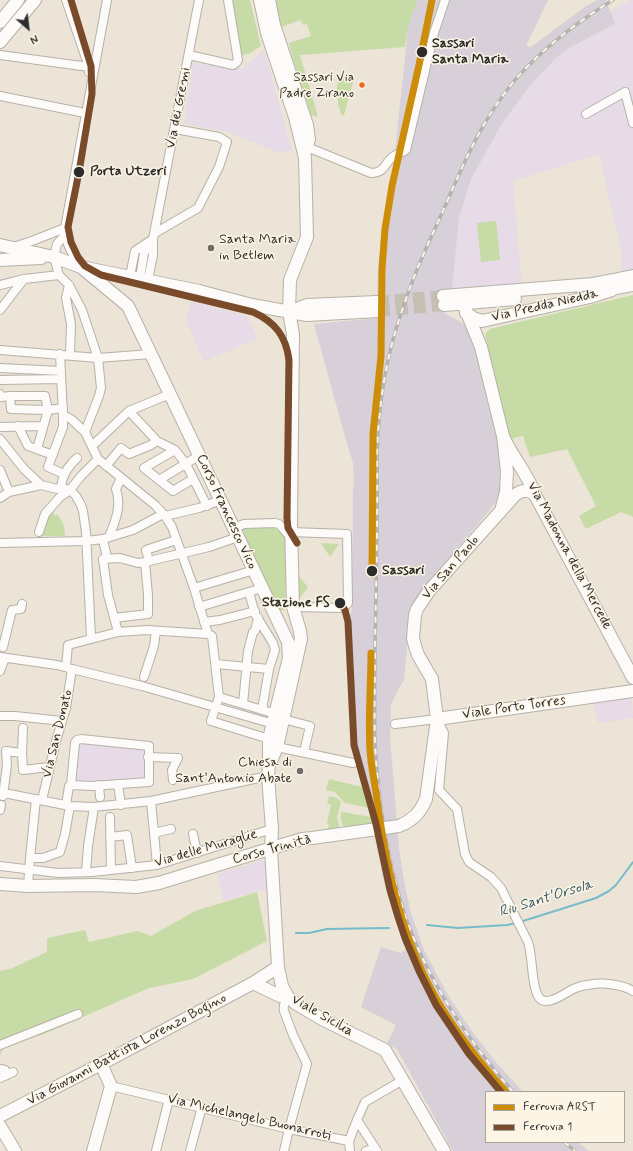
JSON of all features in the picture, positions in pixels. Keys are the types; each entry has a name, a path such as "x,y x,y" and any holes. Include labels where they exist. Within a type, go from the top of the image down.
{"main road":[{"path":"0,22 18,0"},
{"path":"0,42 35,0"},
{"path":"260,0 267,33 306,152"},
{"path":"269,0 274,25 307,125 309,139 306,152"},
{"name":"Corso Francesco Vico","path":"269,763 301,639 293,609 291,531 293,334 288,312 290,280 307,237 306,152"},
{"path":"6,246 54,258 81,267 139,278 288,312 307,315 378,306"},
{"path":"0,260 54,258"},
{"name":"Corso Francesco Vico","path":"81,267 128,306 285,634 289,649 279,720"},
{"name":"Via Predda Niedda","path":"629,279 587,292 466,309 445,302 475,294 593,284 629,279"},
{"name":"Via Predda Niedda","path":"466,309 469,316 476,320 482,321 493,319 590,297 629,279"},
{"path":"466,309 467,298 475,294"},
{"name":"Via San Paolo","path":"466,309 481,347 503,436 507,483 506,492 499,513"},
{"name":"Via San Paolo","path":"481,347 481,330 486,323 493,319"},
{"name":"Via Madonna della Mercede","path":"503,436 509,449 532,487 633,678"},
{"name":"Via San Paolo","path":"437,719 432,679 418,655 413,638 415,615 421,602 429,591 515,495 520,492 529,491 535,495"},
{"path":"276,615 285,617 291,614 293,609"},
{"name":"Viale Porto Torres","path":"437,719 633,691"},
{"name":"Corso Trinità","path":"0,884 28,886 94,885 136,887 159,883 302,839 399,826 408,822 421,809 426,799 437,719"},
{"name":"Viale Sicilia","path":"269,763 268,776 272,829 271,848 278,967 281,983 288,997 295,1003 385,1050 444,1151"},
{"name":"Via Giovanni Battista Lorenzo Bogino","path":"0,1116 253,983 278,967"},
{"path":"253,983 280,996 288,997"},
{"name":"Via Giovanni Battista Lorenzo Bogino","path":"253,983 281,983"},
{"path":"93,1151 111,1086 101,1064"},
{"path":"0,1126 15,1151"}],"street":[{"path":"66,0 88,67 91,84"},
{"path":"85,432 101,388 98,358 82,310 69,285 59,275 54,258 57,244 65,235 85,113 107,0"},
{"name":"Via dei Gremi","path":"139,278 153,254 154,236 199,0"},
{"path":"189,55 233,65 236,63 238,60 228,0"},
{"path":"306,152 371,173 380,171 392,158 404,152 407,147 434,33 445,0"},
{"path":"0,55 88,67"},
{"path":"586,114 625,92 633,122"},
{"path":"0,96 85,113"},
{"path":"139,278 135,251 154,236 198,208 219,168 227,142 219,137 175,129"},
{"path":"6,246 32,241 65,228"},
{"path":"65,228 67,243 73,256 81,267"},
{"path":"0,286 24,279 59,275"},
{"path":"0,310 24,279"},
{"path":"69,285 66,298 71,324 70,355"},
{"path":"0,350 98,358 151,354"},
{"path":"60,354 63,427 48,467 64,474"},
{"path":"0,368 61,375"},
{"path":"0,380 61,375"},
{"path":"0,394 1,397 45,396 48,410 42,426 37,450"},
{"path":"92,446 129,411 170,394"},
{"path":"10,396 11,410 63,411 85,432 98,459 155,505 172,527 194,588 208,634 212,636 219,697 211,721 292,750 353,763"},
{"path":"129,411 157,441 175,450"},
{"path":"18,426 28,446 53,455"},
{"path":"0,427 42,426"},
{"path":"0,439 24,469 41,485"},
{"path":"106,466 121,448 129,454 157,441"},
{"path":"175,450 144,468 173,491 193,479"},
{"name":"Corso Francesco Vico","path":"175,450 186,464 207,506"},
{"path":"159,480 200,455"},
{"path":"61,488 64,474 77,458"},
{"path":"39,532 45,514 60,497 70,490 81,476 98,459"},
{"path":"0,470 9,492"},
{"path":"111,558 108,538 118,513 116,489 121,478"},
{"path":"0,498 9,492 41,485 57,489 61,488 70,490 76,496 81,505 84,516 91,638 118,632 146,630 208,634"},
{"path":"0,543 86,541 108,538 133,530 164,515 207,506 221,500"},
{"path":"118,632 108,595 103,559 111,558 136,561 138,563 182,554 209,547 236,533 244,524 274,523 279,524 291,531 347,534 348,603 344,608 293,609"},
{"path":"114,618 148,614 146,550 176,540"},
{"path":"194,588 254,570"},
{"path":"199,606 262,588"},
{"path":"249,592 256,615 273,643 275,650 269,669 262,710"},
{"path":"0,671 12,610 21,609 22,604"},
{"path":"204,622 256,615"},
{"path":"243,704 248,651 253,632 255,631 256,615"},
{"path":"144,677 154,646 156,631"},
{"name":"Via San Donato","path":"29,869 39,799 66,708 69,668 68,644 91,638"},
{"path":"2,655 69,668 142,686 216,707 310,726 304,752"},
{"path":"216,664 269,669"},
{"path":"219,697 273,712 279,720"},
{"path":"0,716 15,716 62,721"},
{"path":"437,719 444,733 440,790 457,809 464,854 469,862 491,877 501,888 522,929 530,948 538,996 543,1001 550,1001 573,990 596,984 628,988 633,991"},
{"name":"Viale Porto Torres","path":"395,724 437,719"},
{"path":"23,728 23,770 49,767"},
{"path":"30,858 43,858 60,852 65,834 74,743 77,740 81,739 149,746 149,782 71,785"},
{"path":"22,753 6,752 7,765 2,794 68,805 99,803 121,805 151,801 268,776"},
{"path":"148,757 178,758 172,770 173,780"},
{"path":"118,784 121,805"},
{"path":"94,885 89,872 88,846 99,803 99,785"},
{"path":"151,801 157,865"},
{"path":"110,817 111,870"},
{"path":"154,832 171,829"},
{"name":"Via delle Muraglie","path":"0,866 58,873 89,872 157,865 272,829"},
{"path":"193,834 197,853"},
{"path":"110,837 127,835 132,868"},
{"path":"28,886 29,869"},
{"path":"284,1151 307,1064 293,1035 284,1011 283,1006 288,997"},
{"path":"0,1045 78,1014"},
{"path":"0,1069 5,1070 7,1075"},
{"name":"Via Michelangelo Buonarroti","path":"111,1086 289,1129 349,1141 365,1102 403,1080"},
{"path":"156,1151 169,1099"},
{"path":"190,1151 202,1107"},
{"path":"357,1120 377,1150 366,1151"},
{"path":"349,1141 350,1151"}],"shaded area":[{"path":"417,0 548,0 526,46 531,47 586,6 597,0 606,0 615,24 569,48 556,58 532,83 503,122 471,179 459,218 452,290 443,292 444,313 466,326 472,338 502,460 502,482 498,498 494,505 429,581 411,606 404,680 391,705 390,736 399,849 404,881 411,913 424,950 448,995 471,1030 495,1061 522,1091 485,1091 485,1143 578,1143 589,1151 453,1151 397,1049 387,1044 396,1025 361,1007 381,947 401,953 405,950 384,881 369,806 360,775 352,738 349,672 345,630 352,609 353,463 314,324 378,318 378,267 394,161 408,29"},
{"path":"630,0 633,0 633,270 621,275 621,249 599,154 513,181 522,285 452,290 459,218 471,179 503,122 532,83 556,58 569,48 615,24 610,11"},
{"path":"264,50 292,150 280,153 228,132 184,124 193,63 242,69"},
{"path":"191,301 247,316 258,338 204,362 186,320"},
{"path":"632,697 633,718 598,723 593,703"},
{"path":"78,742 148,750 146,781 73,784"},
{"path":"262,860 265,862 266,889 224,901 217,874"}],"green space":[{"path":"233,0 250,0 261,46 250,53 241,56"},
{"path":"276,0 417,0 408,29 405,47 300,55 317,117 311,115 289,43 311,36 307,24 303,25 301,20 281,27"},
{"path":"340,76 348,78 353,82 344,115 342,116 338,104 337,86"},
{"path":"496,221 500,260 481,262 477,223"},
{"path":"633,295 633,517 621,512 586,529 579,516 596,506 567,449 530,457 523,436 510,439 485,334 490,329"},
{"path":"50,510 56,516 57,514 61,519 65,536 40,536 42,522"},
{"path":"249,525 272,526 287,538 285,610 276,610 238,529"},
{"path":"321,543 339,544 330,557"},
{"path":"298,575 308,587 299,599"},
{"path":"329,779 362,787 369,808 345,803 335,792 326,790"},
{"path":"329,796 337,798 341,802 337,817 339,825 338,829 327,831 329,824 327,823 331,805 327,804"},
{"path":"342,812 371,817 371,823 345,828 341,820"},
{"path":"257,892 267,941 193,979 149,988 44,1034 3,1048 0,1056 0,971 10,969 47,952 47,938 85,930 89,942 138,931 151,936 195,911"}],"waterway":[{"name":"Riu Sant'Orsola","path":"520,922 596,898 609,891 616,885 633,862"},
{"name":"Riu Sant'Orsola","path":"427,925 458,928 507,925 516,923"},
{"name":"Riu Sant'Orsola","path":"296,933 309,933 327,929 389,928"}],"tunnel":[{"path":"377,302 443,296"},
{"path":"378,311 444,305"}],"railway":[{"path":"512,1091 466,1032 451,1010 426,965 415,942 399,897 384,831 378,787 375,730 377,456 379,417 388,359 409,289 461,171 484,125 503,95 537,57 586,17 613,0"},
{"path":"435,996 451,1028"},
{"path":"565,1143 575,1151"}],"rail line":[{"name":"1","path":"71,0 91,66 92,94 68,227 71,242 78,257 85,266 101,275 253,312 267,320 278,331 285,344 289,360 287,518 288,528 297,543"},
{"name":"ARST","path":"372,574 373,434 381,356 382,269 385,229 392,186 432,0"},
{"name":"1","path":"340,603 345,610 348,622 354,745 376,824 390,890 398,917 419,971 436,1005 469,1054 500,1091"},
{"name":"ARST","path":"371,653 369,726 371,757 382,833 399,909 407,934 427,982 440,1005 471,1050 505,1091"}],"place":[{"name":"Sassari Santa Maria","path":"422,52"},
{"name":"Sassari Via Padre Zirano","path":"362,85"},
{"name":"Porta Utzeri","path":"79,172"},
{"name":"Santa Maria in Betlem","path":"211,248"},
{"name":"Sassari","path":"372,571"},
{"name":"Stazione FS","path":"340,603"},
{"name":"Chiesa di Sant'Antonio Abate","path":"300,771"}]}
